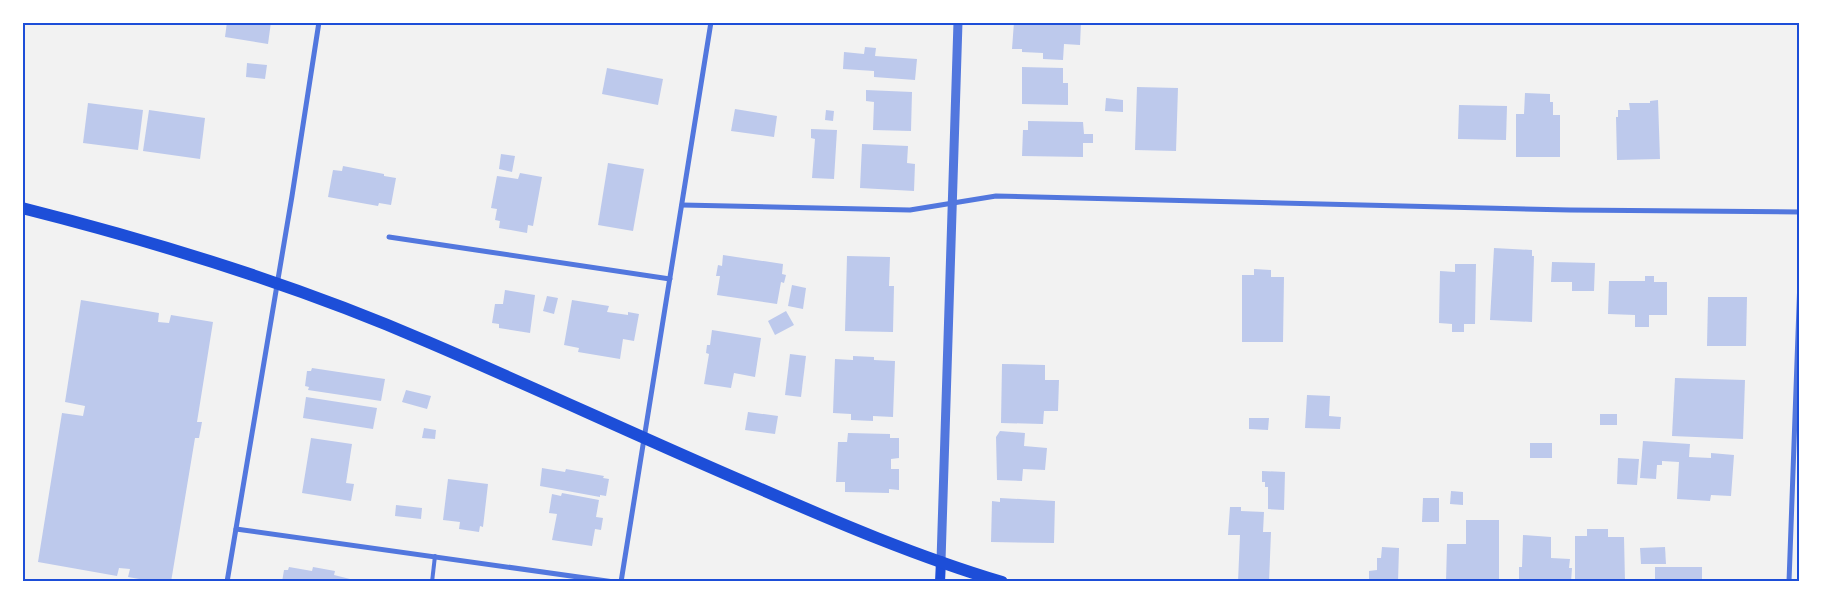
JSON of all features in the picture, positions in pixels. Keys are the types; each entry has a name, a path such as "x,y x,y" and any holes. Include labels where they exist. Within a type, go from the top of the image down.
{"main road":[{"path":"22,208 113,231 277,283 332,303 427,341 644,439 818,514 941,562 1002,582"},
{"path":"940,582 941,562"}],"street":[{"path":"226,582 319,22"},
{"path":"621,582 711,22"},
{"path":"941,562 958,22"},
{"path":"682,205 910,210 996,196 1560,210 1800,212"},
{"path":"389,237 670,279"},
{"path":"1789,582 1800,279"},
{"path":"236,528 614,582"}],"lane":[{"path":"432,582 435,555"}],"building":[{"path":"227,22 271,22 268,44 225,37"},
{"path":"1014,22 1081,22 1080,45 1064,44 1063,60 1043,59 1043,53 1022,52 1022,49 1012,49"},
{"path":"865,47 876,48 875,56 917,59 915,80 874,77 874,71 843,69 844,52 864,54"},
{"path":"247,63 267,65 265,79 246,77"},
{"path":"1022,67 1063,68 1063,83 1068,83 1068,105 1022,104"},
{"path":"607,68 663,79 658,105 602,94"},
{"path":"1137,87 1178,88 1176,151 1135,150"},
{"path":"866,90 912,92 911,131 873,130 874,102 866,101"},
{"path":"1525,93 1550,94 1550,102 1553,102 1553,115 1560,115 1560,157 1516,157 1516,114 1524,114"},
{"path":"1106,98 1123,100 1123,112 1105,111"},
{"path":"1658,100 1660,159 1617,160 1616,117 1618,117 1618,110 1630,110 1629,103 1650,103 1650,101"},
{"path":"88,103 143,110 138,150 83,143"},
{"path":"1459,105 1507,106 1506,140 1458,139"},
{"path":"735,109 777,116 774,137 731,131"},
{"path":"149,110 205,118 200,159 143,151"},
{"path":"826,110 834,111 833,121 825,120"},
{"path":"1028,121 1083,122 1084,134 1093,134 1093,143 1083,143 1083,157 1022,156 1023,130 1028,130"},
{"path":"811,129 837,130 834,179 812,178 815,139 811,138"},
{"path":"862,144 908,146 907,163 915,164 914,191 860,188"},
{"path":"501,154 515,156 512,172 499,169"},
{"path":"608,163 644,169 633,231 598,225"},
{"path":"343,166 396,178 391,205 379,203 378,206 328,197 333,170 342,171"},
{"path":"520,173 542,177 533,226 528,225 527,233 499,228 500,221 495,220 497,209 491,208 497,176 518,179"},
{"path":"1494,248 1532,250 1532,256 1534,256 1532,322 1490,320"},
{"path":"723,255 783,264 782,274 786,275 784,283 781,282 777,304 717,295 720,276 716,276 718,265 722,266"},
{"path":"847,256 890,257 889,286 894,286 893,332 845,331"},
{"path":"1552,262 1595,263 1594,291 1572,291 1572,282 1551,282"},
{"path":"1455,264 1476,264 1475,324 1464,324 1464,332 1452,332 1452,324 1439,323 1440,271 1455,272"},
{"path":"1254,269 1271,270 1271,277 1284,277 1283,342 1242,342 1242,275 1254,275"},
{"path":"1645,276 1654,276 1654,282 1667,282 1667,315 1649,315 1649,327 1635,327 1635,315 1608,314 1609,281 1645,281"},
{"path":"792,285 806,288 803,309 788,306"},
{"path":"505,290 535,295 530,333 499,328 499,324 492,323 495,304 503,304"},
{"path":"547,296 558,298 554,314 543,311"},
{"path":"1708,297 1747,297 1746,346 1707,346"},
{"path":"81,300 159,313 158,322 169,323 171,315 213,322 197,422 202,422 199,438 195,438 171,582 156,582 128,577 130,569 119,568 117,576 38,562 62,413 83,416 85,406 65,402"},
{"path":"572,300 609,306 607,312 628,315 628,312 639,314 634,341 623,339 620,359 578,352 579,348 564,345"},
{"path":"786,311 794,325 775,335 768,321"},
{"path":"712,330 761,338 755,377 734,373 731,388 704,384 709,354 706,353 707,345 710,345"},
{"path":"790,354 806,356 801,397 785,395"},
{"path":"853,356 895,361 893,417 873,416 873,421 851,420 851,414 833,413 835,359 853,360"},
{"path":"1002,364 1045,365 1045,380 1059,380 1058,411 1044,411 1043,424 1001,423"},
{"path":"312,368 385,379 381,401 308,390 309,387 305,386 307,371 311,371"},
{"path":"1675,378 1745,380 1743,439 1672,436"},
{"path":"406,390 431,396 427,409 402,402"},
{"path":"1307,395 1330,396 1329,416 1341,417 1340,429 1305,428"},
{"path":"306,397 377,408 373,429 303,418"},
{"path":"748,412 778,416 775,434 745,430"},
{"path":"1600,414 1617,414 1617,425 1600,425"},
{"path":"1249,418 1269,418 1268,430 1249,429"},
{"path":"424,428 436,430 435,439 422,438"},
{"path":"1000,431 1025,433 1024,446 1047,448 1045,470 1023,469 1022,481 997,480 996,437"},
{"path":"848,433 890,434 890,438 899,438 899,458 891,459 891,469 899,469 899,490 889,489 889,493 845,492 845,482 836,482 838,442 847,442"},
{"path":"311,438 352,444 346,483 354,484 351,501 302,493"},
{"path":"1643,441 1690,444 1689,457 1711,458 1711,453 1734,455 1731,496 1711,495 1710,501 1677,499 1679,462 1662,461 1662,465 1657,465 1656,479 1640,478"},
{"path":"1530,443 1552,443 1552,458 1530,458"},
{"path":"1618,458 1639,459 1637,485 1617,484"},
{"path":"542,468 565,472 566,469 604,476 603,478 609,479 606,496 600,495 600,497 540,486"},
{"path":"1262,471 1285,472 1284,510 1268,509 1268,487 1265,487 1265,482 1262,482"},
{"path":"448,479 488,484 483,527 480,526 479,532 459,529 460,522 443,520"},
{"path":"1451,491 1463,492 1463,505 1450,504"},
{"path":"562,493 599,500 596,517 603,518 601,530 595,529 592,546 552,540 557,514 549,513 552,494 561,496"},
{"path":"1000,498 1055,501 1054,543 991,542 992,501 1000,502"},
{"path":"1423,498 1439,498 1439,522 1422,522"},
{"path":"396,505 422,508 421,519 395,516"},
{"path":"1230,507 1241,507 1241,511 1264,512 1263,532 1271,532 1269,582 1238,582 1240,535 1228,535"},
{"path":"1466,520 1499,520 1499,582 1446,582 1447,544 1466,544"},
{"path":"1587,529 1608,529 1608,537 1624,537 1625,582 1575,582 1575,536 1587,536"},
{"path":"1523,535 1551,537 1551,558 1570,559 1569,568 1572,568 1571,582 1519,582 1519,567 1522,567"},
{"path":"1382,547 1399,548 1398,582 1369,582 1369,571 1377,570 1377,558 1381,558"},
{"path":"1665,547 1666,564 1641,564 1640,548"},
{"path":"289,567 312,571 313,567 335,571 334,575 362,582 282,582 284,570 288,570"},
{"path":"1655,567 1702,567 1702,582 1655,582"}]}
